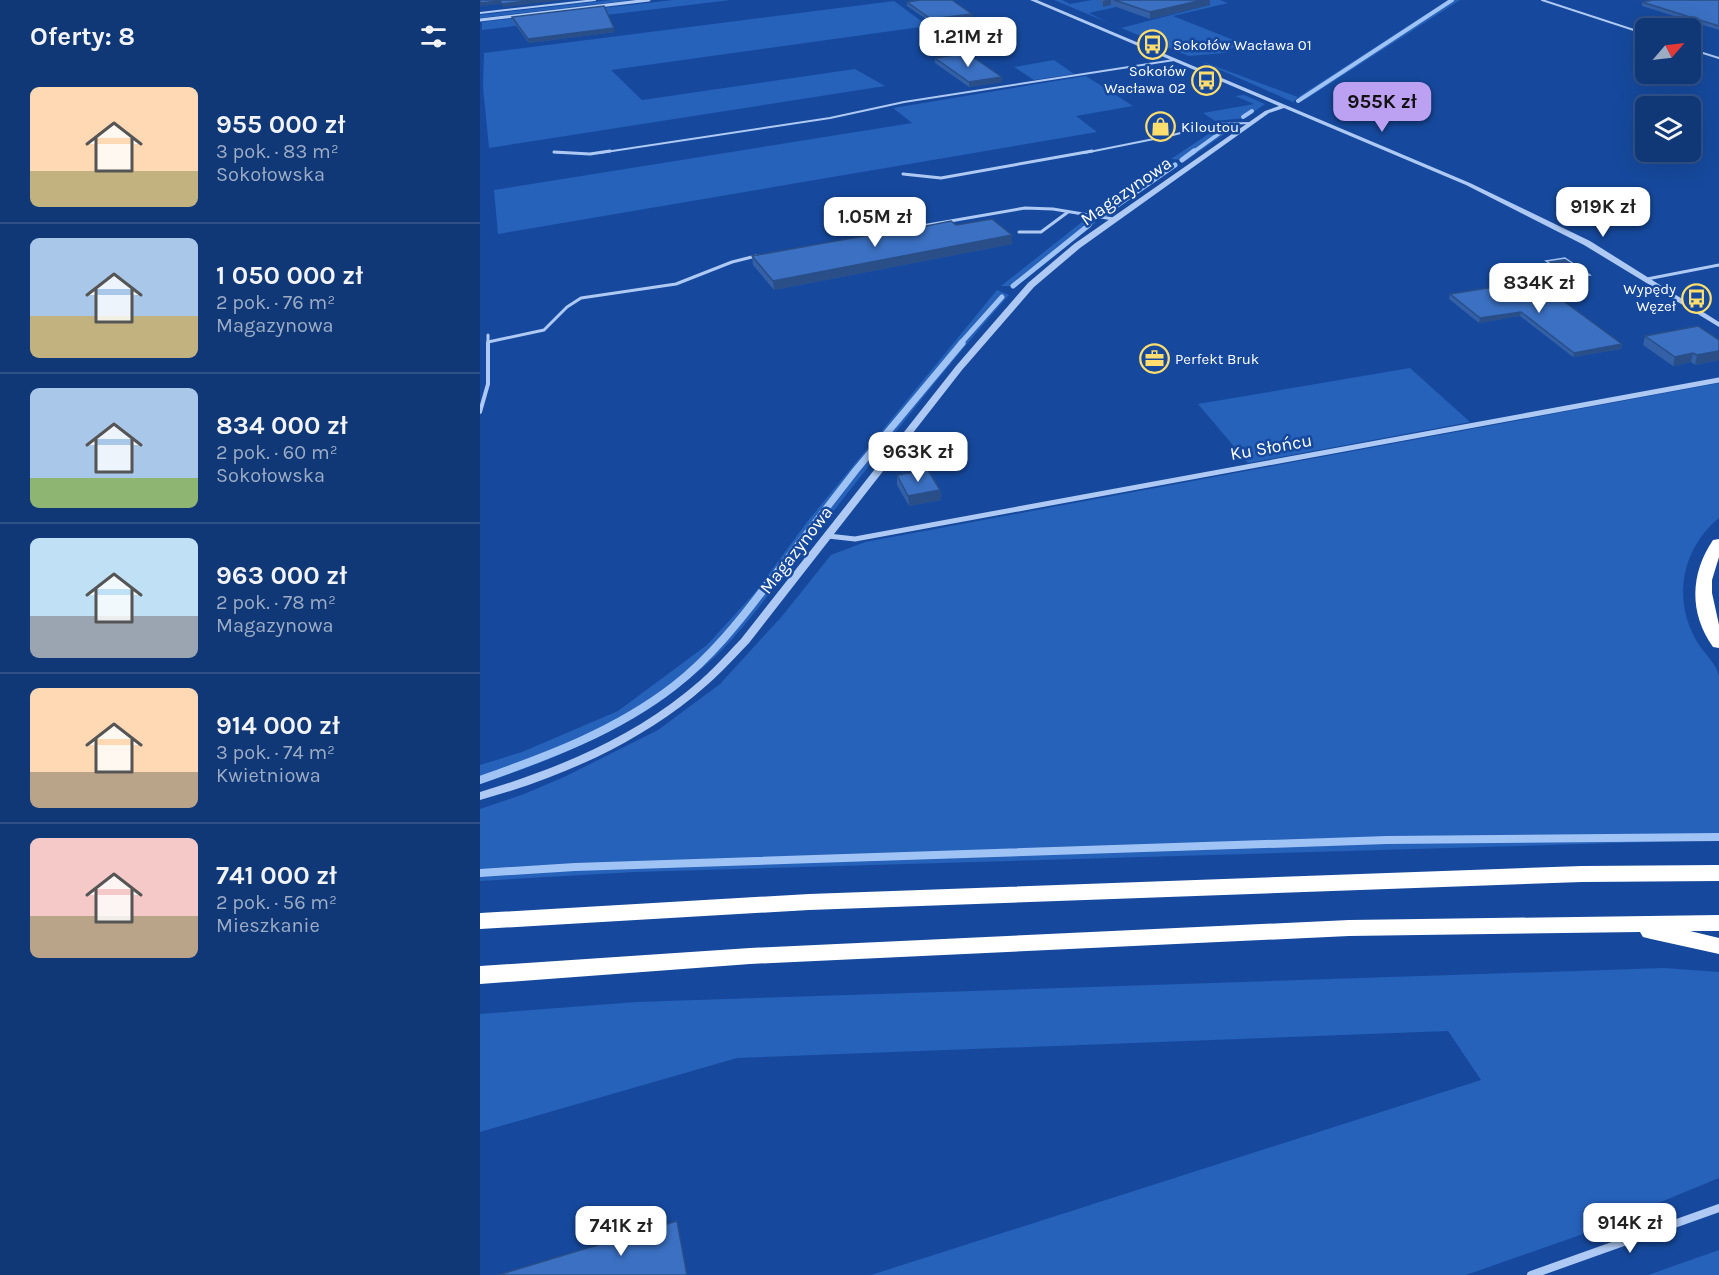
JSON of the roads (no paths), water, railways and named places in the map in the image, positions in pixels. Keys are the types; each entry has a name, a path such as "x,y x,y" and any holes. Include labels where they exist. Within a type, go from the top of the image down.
{"highway":[{"path":"1719,544 1709,558 1703,582 1707,617 1719,643"},
{"path":"480,921 809,902 1582,874 1719,873"},
{"path":"480,975 750,956 1338,928 1719,923"},
{"path":"1620,924 1719,946"}],"street":[{"path":"480,20 648,0"},
{"path":"1033,0 1286,105 1516,206 1579,239 1719,325"},
{"name":"Magazynowa","path":"480,796 543,775 615,743 690,695 728,661 1006,311 1055,264 1113,219 1267,112 1286,105"},
{"name":"Ku Słońcu","path":"828,536 855,539 1719,380"},
{"path":"1531,1275 1719,1208"}],"lane":[{"path":"480,13 595,0"},
{"path":"1542,0 1635,30"},
{"path":"1701,52 1719,58"},
{"path":"554,153 590,154 704,138 830,118 904,102 1174,60"},
{"path":"903,174 941,178 1157,139 1219,123 1236,121 1251,123"},
{"path":"856,238 1015,209 1038,208 1113,219"},
{"path":"1019,232 1041,232 1068,212"},
{"path":"488,342 544,330 567,307 582,298 676,284 732,262 764,255"},
{"path":"1647,279 1719,265"},
{"path":"480,412 487,397 490,373 488,336"}],"waterway":[{"path":"1298,101 1452,0"},
{"path":"1243,117 1252,111"},
{"path":"1192,153 1231,125"},
{"path":"1182,160 1194,151"},
{"path":"1106,213 1175,165"},
{"path":"1013,286 1089,225"},
{"path":"960,344 1002,297"},
{"path":"766,586 856,470 962,343"},
{"path":"480,780 581,741 652,702 687,675 712,651 767,585"},
{"path":"480,873 575,867 1387,840 1719,837"}],"place":[{"name":"Sokołów Wacława 01","path":"1152,45"},
{"name":"Sokołów Wacława 02","path":"1207,80"},
{"name":"Kiloutou","path":"1160,127"},
{"name":"Wypędy Węzeł","path":"1697,298"},
{"name":"Perfekt Bruk","path":"1154,359"}]}
